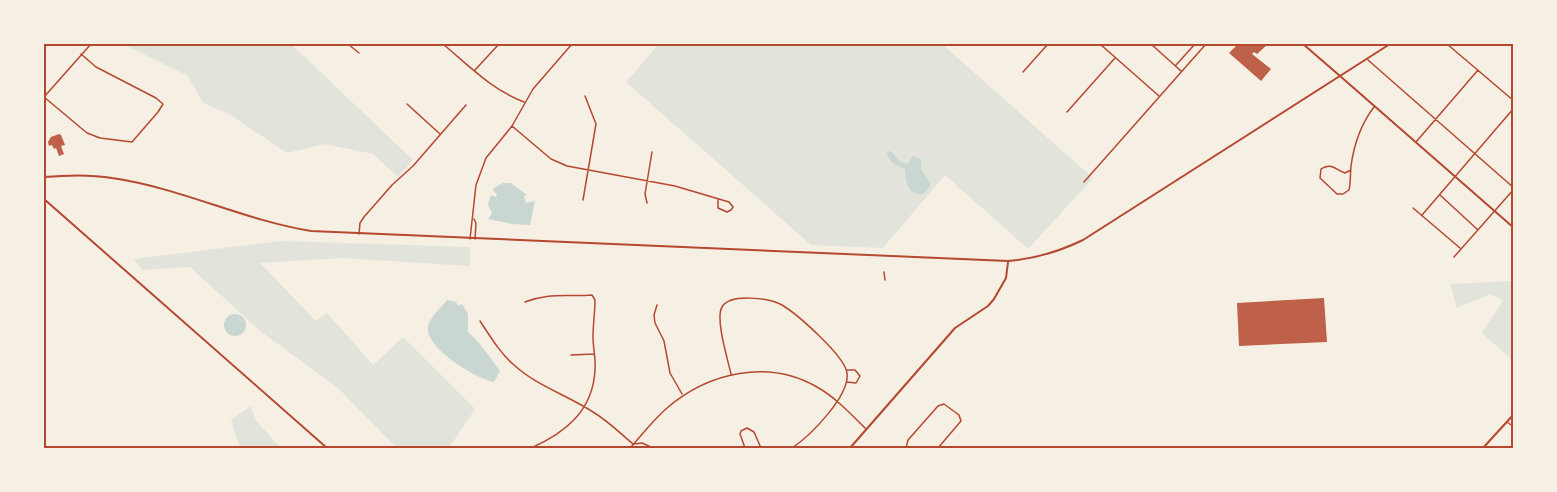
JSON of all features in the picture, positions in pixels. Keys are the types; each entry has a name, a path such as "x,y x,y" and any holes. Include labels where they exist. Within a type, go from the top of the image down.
{"main road":[{"path":"1303,44 1514,228"},
{"path":"44,177 91,175 123,180 171,191 280,226 311,231 1008,261 1042,256 1083,240 1390,44"},
{"path":"44,199 327,448"},
{"path":"850,448 955,328 988,306 994,299 1005,278 1008,261"},
{"path":"1483,448 1514,414"}],"street":[{"path":"81,54 96,67 156,98 163,104 132,142 100,138 87,133 44,97 81,54 91,44"},
{"path":"348,44 359,53"},
{"path":"442,44 506,96 524,102"},
{"path":"475,71 499,44"},
{"path":"470,239 475,192 481,168 493,148 512,126 533,89 572,44"},
{"path":"1023,72 1048,44"},
{"path":"1100,44 1160,96"},
{"path":"1151,44 1182,71"},
{"path":"1176,65 1195,44"},
{"path":"1084,182 1206,44"},
{"path":"1447,44 1514,101"},
{"path":"1067,112 1115,57"},
{"path":"1366,59 1514,188 1454,257"},
{"path":"1415,142 1478,70"},
{"path":"583,200 596,124 585,96"},
{"path":"407,104 440,134"},
{"path":"359,234 360,223 364,217 392,185 413,166 466,105"},
{"path":"1351,170 1346,173 1333,166 1327,166 1321,170 1320,178 1334,192 1343,194 1349,188 1358,135 1366,117 1375,106"},
{"path":"1422,215 1514,108"},
{"path":"512,126 551,159 567,166 647,180 718,199 732,204 731,210 727,212 718,208 718,199"},
{"path":"647,203 647,180 652,152"},
{"path":"1439,195 1478,230"},
{"path":"1413,208 1461,249"},
{"path":"473,218 476,223 475,239"},
{"path":"884,272 885,280"},
{"path":"525,302 545,295 594,297 595,378 584,406 560,434 531,448"},
{"path":"731,374 719,314 723,305 737,298 766,300 783,306 836,353 847,370 847,382 837,402 805,438 792,448"},
{"path":"657,305 654,315 655,323 664,341 670,373 683,395"},
{"path":"480,321 504,356 513,365 532,379 584,406 610,424 633,445"},
{"path":"571,355 594,354"},
{"path":"847,370 855,370 860,376 856,383 847,382"},
{"path":"631,448 666,409 683,395 707,382 731,374 760,371 785,374 818,387 867,429"},
{"path":"906,448 908,440 938,406 944,404 959,415 961,421 938,448"},
{"path":"1507,421 1514,427"},
{"path":"745,448 740,434 747,428 754,432 761,448"},
{"path":"633,445 642,443 653,448"}],"shaded area":[{"path":"123,44 291,44 413,160 398,177 373,154 325,144 287,153 229,114 203,103 188,76"},
{"path":"659,44 942,44 1093,178 1028,249 945,175 883,248 811,245 626,82"},
{"path":"890,151 899,161 907,164 913,156 921,159 921,169 931,184 927,191 920,195 911,191 907,185 905,169 891,161 887,155"},
{"path":"503,183 511,183 527,195 524,196 526,203 535,201 530,225 488,219 492,213 488,205 490,197 492,195 496,197 494,188"},
{"path":"281,241 470,247 470,266 342,258 260,263 316,321 327,313 373,365 403,337 475,409 449,448 397,448 338,388 260,331 190,267 142,270 134,259"},
{"path":"1514,281 1513,361 1482,333 1503,300 1490,294 1457,308 1450,284"},
{"path":"447,300 456,302 458,306 462,304 468,314 468,332 481,345 500,371 494,382 464,369 443,353 429,335 428,327 431,320"},
{"path":"235,314 243,317 246,325 243,333 235,336 227,333 224,325 227,317"},
{"path":"251,406 256,421 281,448 240,448 231,420"}],"building":[{"path":"1238,44 1267,45 1257,54 1254,52 1252,54 1271,69 1261,81 1229,53"},
{"path":"59,134 65,145 61,146 64,154 59,156 56,148 49,146 48,142 51,137"},
{"path":"1324,298 1327,342 1239,346 1237,303"}]}
